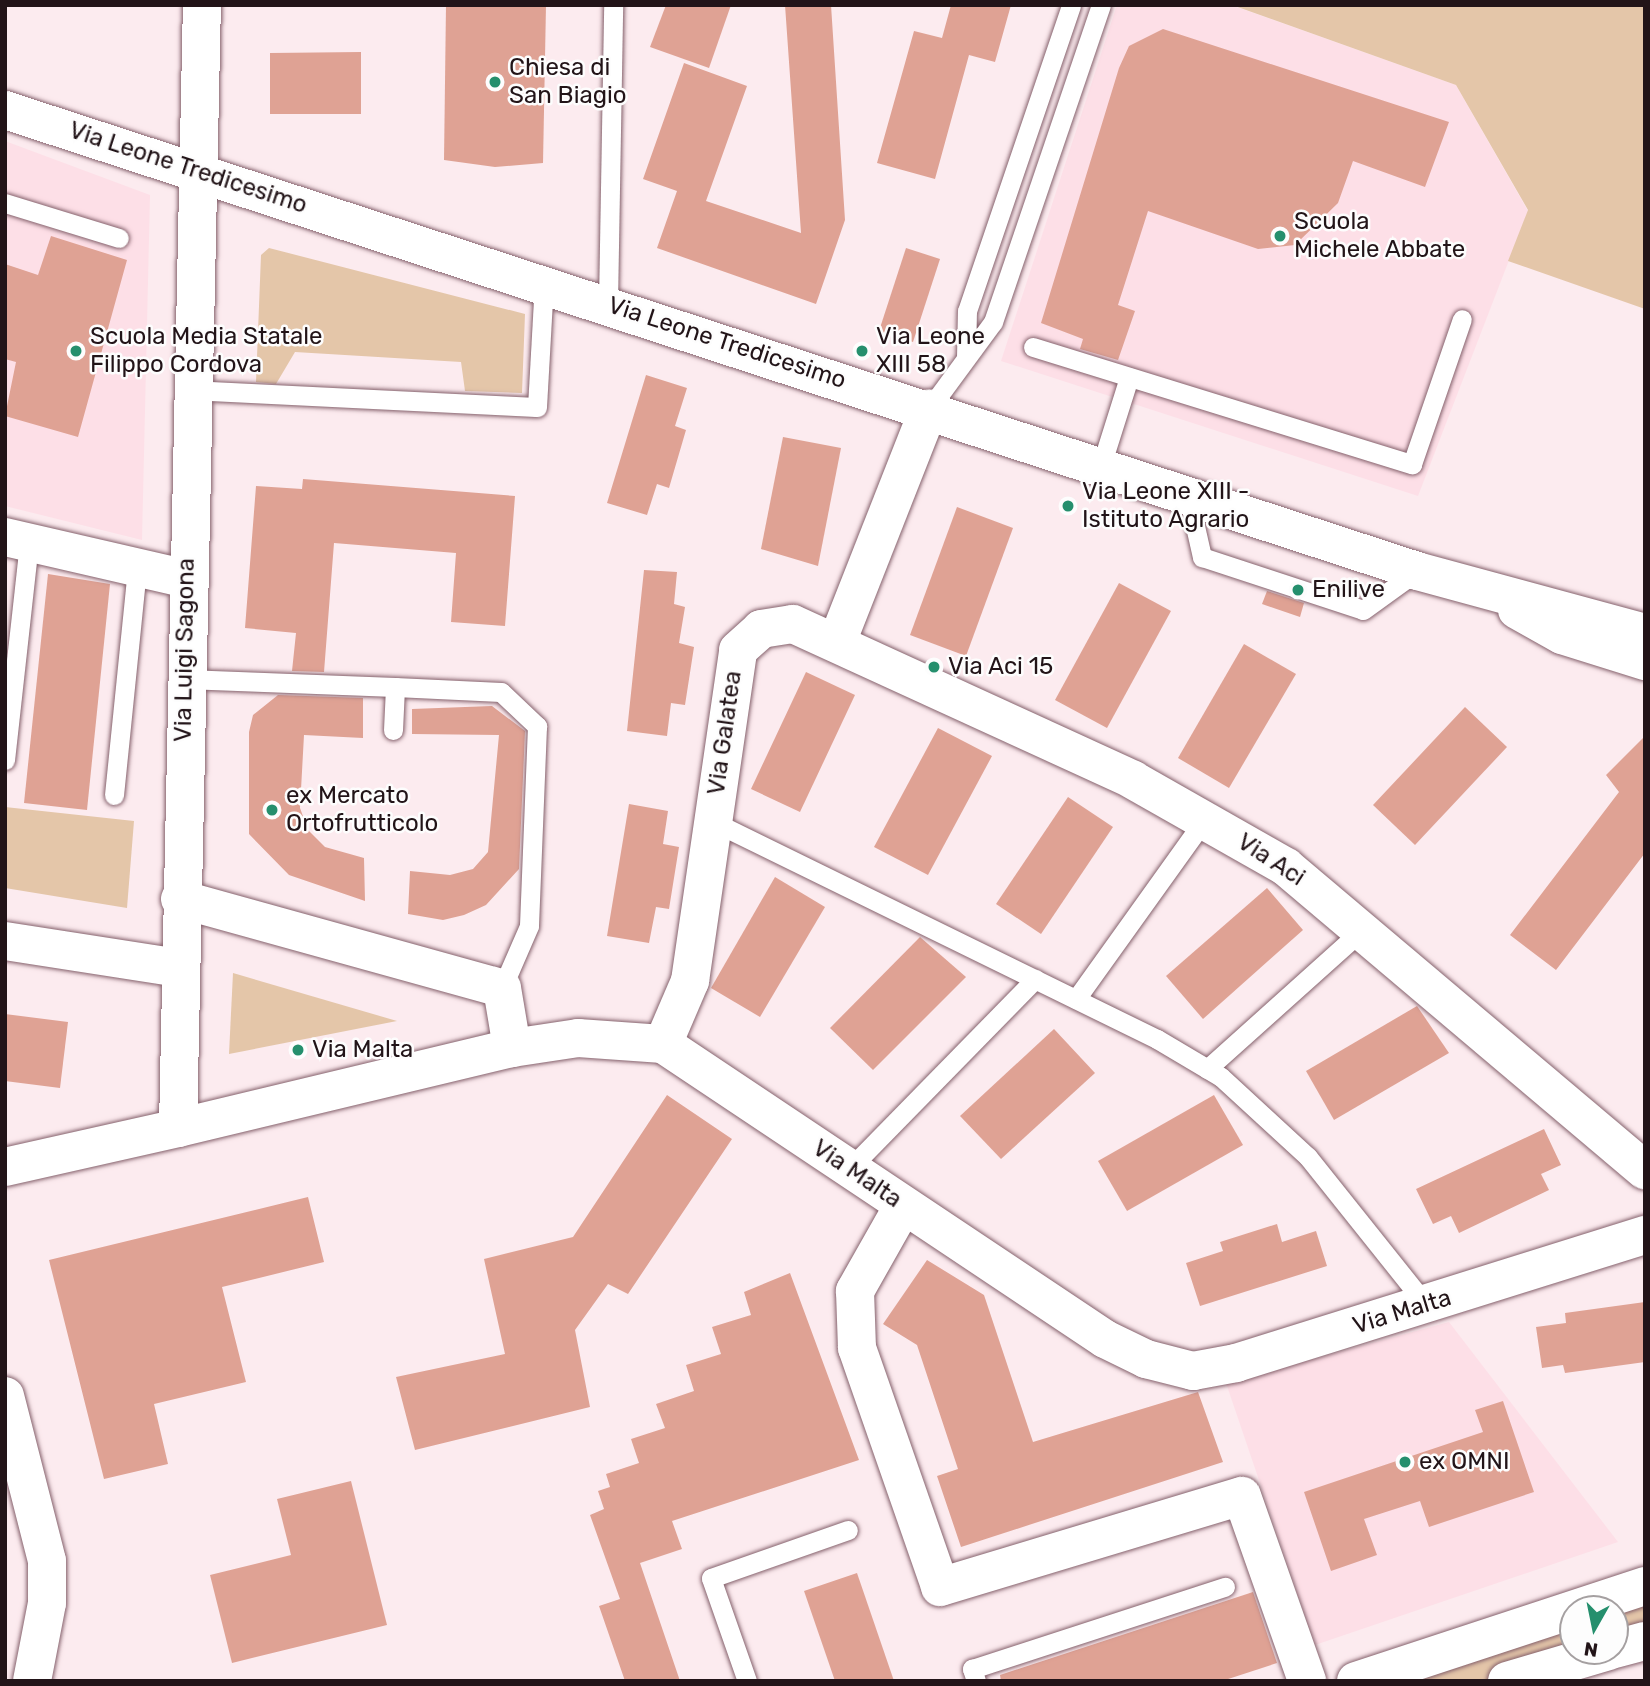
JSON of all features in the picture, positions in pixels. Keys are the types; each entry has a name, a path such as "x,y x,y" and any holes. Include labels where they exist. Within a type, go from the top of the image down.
{"street":[{"name":"Via Luigi Sagona","path":"178,1128 189,390 202,5"},
{"name":"Via Leone Tredicesimo","path":"5,110 544,282 1488,593"},
{"path":"837,642 929,410"},
{"path":"17,539 187,579"},
{"path":"1488,593 1572,609 1645,632"},
{"path":"1488,593 1562,635 1645,661"},
{"name":"Via Galatea","path":"663,1044 690,981 738,650 748,637 777,624 837,642"},
{"name":"Via Aci","path":"837,642 1205,819 1286,867 1364,928 1645,1170"},
{"path":"180,898 502,988 512,1048"},
{"path":"5,941 179,968"},
{"name":"Via Malta","path":"5,1167 512,1048 578,1038 663,1044 1105,1339 1146,1359 1193,1371 1426,1305 1645,1235"},
{"path":"903,1206 855,1291 857,1348 940,1587 1242,1496 1307,1681"},
{"path":"5,1396 47,1561 47,1603 32,1681"},
{"path":"1356,1681 1645,1586"},
{"path":"1507,1681 1561,1665"}],"lane":[{"path":"608,303 613,5"},
{"path":"966,357 967,311 1071,5"},
{"path":"929,410 993,322 1101,5"},
{"path":"5,203 119,238"},
{"path":"189,390 537,407 544,282"},
{"path":"1033,347 1412,464 1462,319"},
{"path":"1101,466 1129,377"},
{"path":"1188,495 1202,557 1363,610 1417,570"},
{"path":"5,760 17,539"},
{"path":"114,795 137,568"},
{"path":"185,679 501,692 537,726 528,926 502,988"},
{"path":"393,730 395,687"},
{"path":"1076,999 1205,819"},
{"path":"712,821 1076,999 1207,1069 1308,1157 1426,1305"},
{"path":"1207,1069 1364,928"},
{"path":"849,1168 1035,979"},
{"path":"747,1681 711,1578 848,1530"},
{"path":"976,1681 972,1669 1225,1587"}],"shaded area":[{"name":"Scuola Michele Abbate","path":"1117,5 1231,5 1456,85 1528,211 1418,496 1001,361"},
{"path":"1232,5 1645,5 1645,309 1508,261 1528,210 1456,85"},
{"name":"Scuola Media Statale Filippo Cordova","path":"5,141 150,195 142,540 5,506"},
{"path":"269,248 525,314 522,393 465,391 461,362 295,352 276,384 256,382 261,255"},
{"path":"5,807 134,821 127,908 5,888"},
{"path":"233,973 397,1021 229,1054"},
{"name":"ex OMNI","path":"1449,1322 1618,1542 1315,1645 1226,1383"},
{"path":"1645,1586 1645,1641 1629,1645 1629,1595 1605,1595"},
{"path":"1559,1611 1559,1665 1561,1665 1507,1681 1356,1681"}],"building":[{"name":"Chiesa di San Biagio","path":"446,5 546,5 543,163 495,167 444,160"},
{"path":"666,5 731,5 709,68 650,47"},
{"path":"785,5 831,5 845,220 816,304 657,248 677,191 643,179 684,63 747,86 706,201 801,233"},
{"path":"951,5 1011,5 995,62 969,55 935,179 877,163 914,31 942,38"},
{"path":"1163,29 1449,122 1425,187 1353,161 1338,203 1295,245 1258,249 1148,211 1118,305 1135,311 1118,360 1080,349 1083,339 1041,323 1119,68 1129,46"},
{"path":"361,52 361,114 270,114 270,53"},
{"path":"51,236 127,260 78,437 5,416 16,362 5,359 5,264 38,275"},
{"path":"906,248 940,259 913,342 879,331"},
{"path":"646,375 687,388 675,426 686,430 669,488 657,484 647,515 607,503"},
{"path":"783,437 841,448 818,566 761,549"},
{"path":"303,479 515,496 505,626 451,622 456,553 334,543 324,672 292,671 296,633 245,628 256,486 302,489"},
{"path":"957,507 1013,528 966,656 910,635"},
{"path":"644,570 677,572 674,604 685,607 679,643 694,647 685,705 671,703 667,736 627,731"},
{"path":"48,574 110,584 87,810 24,803"},
{"path":"1119,583 1171,611 1107,728 1055,700"},
{"path":"1267,591 1304,603 1300,617 1262,604"},
{"path":"1244,644 1296,674 1229,788 1178,758"},
{"path":"806,672 855,695 800,812 751,789"},
{"path":"278,695 363,698 363,738 304,735 300,808 308,830 325,847 364,858 365,901 289,875 249,834 249,732 253,715"},
{"path":"492,706 525,731 519,869 486,905 464,915 443,920 408,914 410,871 450,875 473,869 488,852 499,735 412,734 412,709"},
{"path":"1465,707 1507,747 1415,845 1373,805"},
{"path":"938,728 992,756 928,875 874,847"},
{"path":"1645,736 1645,853 1556,970 1510,935 1619,792 1606,775"},
{"path":"1068,797 1113,827 1041,934 996,904"},
{"path":"629,804 668,811 663,844 679,847 669,909 656,907 649,943 607,936"},
{"path":"775,877 825,907 760,1017 711,988"},
{"path":"1267,888 1303,930 1203,1019 1166,976"},
{"path":"920,937 966,977 873,1070 830,1028"},
{"path":"1417,1006 1449,1053 1334,1120 1306,1071"},
{"path":"5,1014 68,1022 60,1088 5,1081"},
{"path":"1054,1029 1095,1073 1001,1159 960,1116"},
{"path":"667,1095 732,1139 628,1294 608,1284 575,1330 590,1407 415,1450 396,1377 505,1354 484,1259 573,1237"},
{"path":"1214,1095 1243,1145 1127,1211 1098,1161"},
{"path":"1544,1129 1561,1165 1541,1174 1549,1190 1459,1233 1451,1216 1433,1224 1416,1189"},
{"path":"308,1197 324,1262 222,1287 246,1382 154,1404 168,1464 104,1479 49,1260"},
{"path":"1277,1224 1282,1242 1316,1231 1327,1266 1200,1306 1186,1263 1223,1251 1220,1242"},
{"path":"927,1260 984,1295 1033,1442 1198,1392 1223,1462 961,1547 937,1476 958,1469 917,1345 883,1324"},
{"path":"790,1273 859,1460 672,1521 682,1549 640,1563 680,1681 625,1681 599,1606 620,1599 590,1515 604,1509 598,1491 610,1487 606,1474 639,1463 631,1439 665,1428 656,1404 694,1391 686,1365 721,1354 712,1327 751,1315 744,1292"},
{"path":"1645,1302 1645,1362 1565,1373 1563,1365 1542,1368 1536,1327 1566,1323 1565,1313"},
{"path":"1503,1401 1534,1492 1429,1527 1420,1501 1364,1519 1377,1555 1331,1571 1304,1492 1483,1432 1475,1410"},
{"path":"351,1481 387,1625 232,1663 210,1575 291,1555 277,1499"},
{"path":"857,1573 894,1681 835,1681 804,1591"},
{"path":"1253,1592 1277,1663 1222,1681 1001,1681 1000,1675"}],"place":[{"name":"Chiesa di San Biagio","path":"495,82"},
{"name":"Scuola Michele Abbate","path":"1280,236"},
{"name":"Scuola Media Statale Filippo Cordova","path":"76,351"},
{"name":"Via Leone XIII 58","path":"862,351"},
{"name":"Via Leone XIII - Istituto Agrario","path":"1068,506"},
{"name":"Enilive","path":"1298,590"},
{"name":"Via Aci 15","path":"934,667"},
{"name":"ex Mercato Ortofrutticolo","path":"272,810"},
{"name":"Via Malta","path":"298,1050"},
{"name":"ex OMNI","path":"1405,1462"}]}
